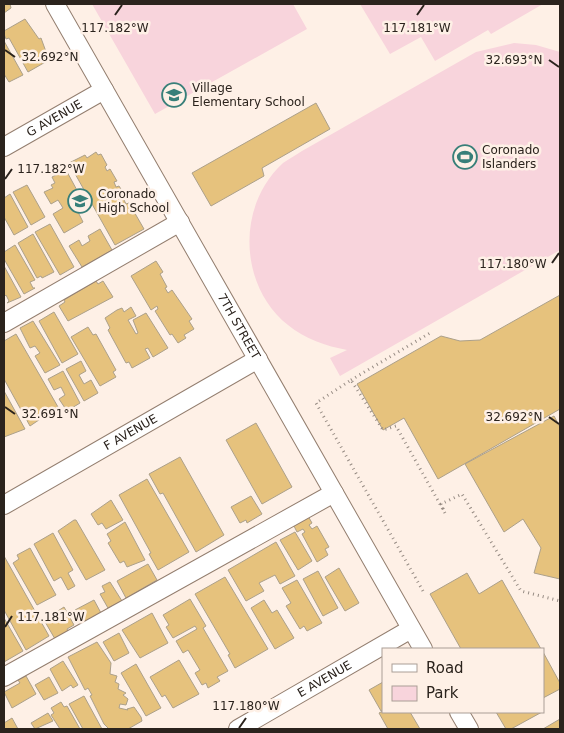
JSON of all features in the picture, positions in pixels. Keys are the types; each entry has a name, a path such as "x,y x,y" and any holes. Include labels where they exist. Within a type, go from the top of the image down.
{"street":[{"name":"7TH STREET","path":"56,4 422,648"},
{"name":"G AVENUE","path":"4,147 104,90"},
{"path":"4,323 180,222"},
{"name":"F AVENUE","path":"4,505 258,359"},
{"path":"4,677 334,493"},
{"name":"E AVENUE","path":"238,729 412,629"},
{"path":"460,713 469,729"}],"path":[{"path":"424,591 316,402 430,333"},
{"path":"351,380 383,430 396,426 445,513 441,504 462,494 521,591 560,601"}],"green space":[{"path":"92,4 293,4 307,29 155,114"},
{"path":"360,4 543,4 491,34 488,30 435,61 421,37 390,54"},
{"path":"514,43 536,45 560,52 560,250 340,376 330,358 347,350 316,341 295,330 272,309 260,289 252,268 250,246 251,223 257,201 268,181 283,163 302,151 476,52"}],"building":[{"path":"4,4 10,4 11,8 4,13"},
{"path":"25,19 39,39 41,38 49,60 28,72 9,38 6,39 4,34 4,31"},
{"path":"4,41 23,75 9,82 4,74"},
{"path":"316,103 330,129 262,168 264,176 211,206 192,173"},
{"path":"96,152 98,155 101,154 107,165 105,167 107,171 110,169 117,181 114,182 116,187 119,186 126,197 123,198 126,204 129,203 144,229 115,245 69,163 85,155 87,158"},
{"path":"66,170 85,205 77,210 83,222 64,233 53,214 63,208 58,200 51,204 44,192 53,188 51,185 55,183 52,177"},
{"path":"27,185 45,217 31,225 13,192"},
{"path":"10,194 28,227 14,235 4,217 4,198"},
{"path":"50,224 74,267 60,275 35,232"},
{"path":"100,229 112,250 82,267 69,246 79,240 82,246 90,241 88,236"},
{"path":"33,234 54,272 42,278 41,276 37,278 18,243"},
{"path":"15,245 35,280 30,282 33,288 35,288 24,294 4,259 4,252"},
{"path":"156,261 163,272 160,274 168,293 172,290 192,319 189,321 194,329 184,335 186,338 178,343 172,334 170,335 155,311 158,309 157,306 151,310 131,276"},
{"path":"4,266 21,297 7,303 9,301 6,295 4,297"},
{"path":"96,281 98,284 103,281 113,297 68,321 59,306 65,302 64,300"},
{"path":"560,295 560,409 438,479 404,418 383,430 357,384 441,336 460,341 480,340"},
{"path":"131,307 136,316 128,320 136,334 138,333 133,320 146,313 168,348 153,357 148,348 145,349 150,358 132,368 129,362 126,363 108,330 110,328 105,318 117,310 122,308 124,312"},
{"path":"54,312 78,354 62,363 39,321"},
{"path":"33,321 60,365 45,373 35,356 40,353 35,346 30,348 20,328"},
{"path":"88,327 93,335 96,334 116,370 113,372 116,377 100,386 71,337"},
{"path":"16,334 58,407 30,426 4,379 4,341"},
{"path":"81,361 86,371 79,375 84,384 91,380 98,393 84,401 66,369"},
{"path":"63,371 80,403 67,411 59,399 65,395 61,387 54,390 48,379"},
{"path":"4,391 25,429 4,437"},
{"path":"554,416 560,427 560,579 534,573 541,548 523,519 504,532 465,464"},
{"path":"256,423 292,487 262,504 226,440"},
{"path":"180,457 224,535 196,552 163,493 160,494 149,474"},
{"path":"147,479 189,552 158,570 149,554 151,553 119,495"},
{"path":"251,496 262,514 247,523 246,520 240,523 231,507"},
{"path":"111,500 123,520 106,529 102,523 98,525 91,514"},
{"path":"308,516 312,523 309,525 312,529 317,526 329,547 325,549 328,555 317,562 302,534 305,532 303,529 297,532 293,524"},
{"path":"76,520 105,570 86,580 58,531"},
{"path":"125,522 145,560 127,567 124,561 120,563 108,543 111,541 107,534"},
{"path":"295,532 312,561 298,570 280,540"},
{"path":"53,533 73,570 68,573 75,586 68,590 61,577 54,581 34,544"},
{"path":"276,542 295,576 280,584 275,575 259,583 264,591 246,601 228,570"},
{"path":"30,548 56,595 37,605 13,563 19,559 17,555"},
{"path":"4,556 49,636 26,650 4,610"},
{"path":"148,564 157,580 126,598 117,581"},
{"path":"339,568 359,603 345,611 325,577"},
{"path":"318,571 338,608 323,616 303,579"},
{"path":"467,573 479,594 502,580 540,648 460,648 430,594"},
{"path":"225,577 268,649 235,668 228,655 230,654 195,594"},
{"path":"297,580 322,623 307,631 304,626 300,629 286,606 291,603 282,588"},
{"path":"110,582 122,601 108,608 100,594 105,592 102,586"},
{"path":"190,599 206,626 203,628 228,671 217,677 220,681 208,688 206,683 202,685 195,673 200,670 188,650 183,653 176,641 197,629 195,626 173,638 166,627 169,625 163,615"},
{"path":"94,600 101,613 82,623 75,610"},
{"path":"264,600 272,613 277,610 294,638 275,649 251,608"},
{"path":"64,607 74,625 55,639 44,620"},
{"path":"152,613 168,643 140,658 122,630"},
{"path":"4,618 23,651 4,662"},
{"path":"119,633 129,653 114,661 103,642"},
{"path":"97,642 111,663 110,674 117,676 115,682 119,684 118,689 126,693 123,695 128,699 126,705 120,704 119,708 128,710 134,707 141,717 142,721 128,729 109,729 104,724 90,696 92,695 88,688 85,690 68,657"},
{"path":"544,654 560,683 560,689 544,697"},
{"path":"179,660 199,694 173,708 165,695 162,697 150,677"},
{"path":"63,661 78,685 73,688 71,685 62,691 50,669"},
{"path":"136,664 161,708 146,716 121,673"},
{"path":"26,676 36,694 12,708 4,692 20,683 18,680"},
{"path":"49,677 58,693 44,700 35,685"},
{"path":"382,683 382,710 381,711 369,690"},
{"path":"84,696 102,729 83,729 69,704"},
{"path":"61,702 64,707 67,706 80,729 60,729 51,715 54,713 51,708"},
{"path":"48,713 53,721 35,729 31,723"},
{"path":"379,713 411,713 420,729 388,729"},
{"path":"497,713 540,713 511,729 506,729"},
{"path":"12,718 18,729 4,729 4,723"},
{"path":"560,719 560,729 543,729"}],"place":[{"name":"Village Elementary School","path":"174,95"},
{"name":"Coronado Islanders","path":"465,157"},
{"name":"Coronado High School","path":"80,201"}]}
